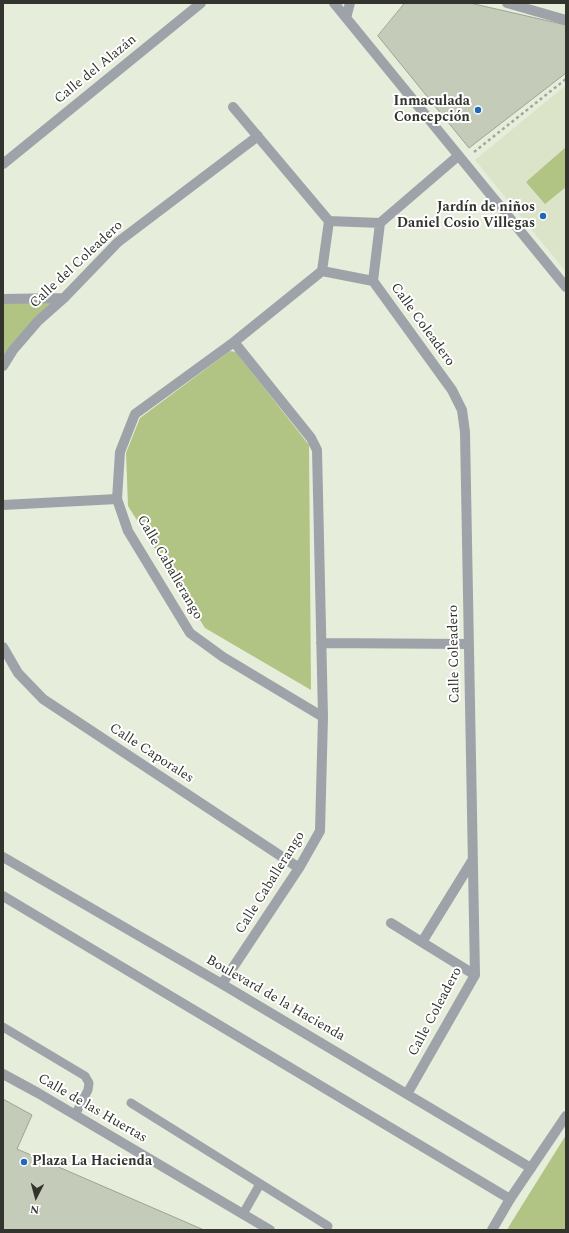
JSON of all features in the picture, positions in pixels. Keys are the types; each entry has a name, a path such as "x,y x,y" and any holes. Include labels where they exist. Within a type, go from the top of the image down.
{"street":[{"name":"Calle del Alazán","path":"5,159 201,3"},
{"path":"334,3 566,287"},
{"path":"346,18 350,3"},
{"path":"508,3 566,20"},
{"path":"233,107 329,221 322,271 373,281"},
{"name":"Calle del Coleadero","path":"3,366 13,350 38,320 64,298 118,242 258,136"},
{"path":"329,221 380,223 461,158"},
{"name":"Calle Coleadero","path":"380,223 373,281 452,390 462,410 465,432 475,975 407,1094"},
{"name":"Calle Caballerango","path":"322,271 234,342 135,414 120,452 117,499 128,531 190,633 223,657 322,717"},
{"path":"3,299 64,298"},
{"name":"Calle Caballerango","path":"222,984 299,868 320,831 322,717 317,450 312,438 234,342"},
{"path":"3,505 117,499"},
{"path":"321,643 468,644"},
{"name":"Calle Caporales","path":"3,647 18,673 43,699 299,868"},
{"name":"Boulevard de la Hacienda","path":"3,857 222,984 531,1168"},
{"path":"422,942 472,861"},
{"path":"3,896 510,1199"},
{"path":"391,923 475,975"},
{"name":"Calle de las Huertas","path":"3,1074 270,1230"},
{"path":"492,1230 510,1199 566,1116"}],"lane":[{"path":"3,1027 85,1076 89,1083 88,1090 75,1115"},
{"path":"131,1103 328,1226"},
{"path":"242,1214 260,1184"}],"path":[{"path":"461,158 566,79"}],"shaded area":[{"name":"Jardín de niños Daniel Cosio Villegas","path":"566,85 566,272 475,160"}],"green space":[{"path":"566,147 566,187 545,204 526,182"},
{"path":"53,302 3,357 3,303"},
{"path":"230,351 236,352 309,445 311,690 205,628 128,506 126,453 140,418"},
{"path":"566,1135 566,1230 507,1230 511,1223"}],"building":[{"name":"Inmaculada Concepción","path":"405,3 470,3 566,25 566,73 469,148 378,36"},
{"name":"Plaza La Hacienda","path":"3,1099 32,1115 17,1149 204,1230 3,1230"}],"place":[{"name":"Inmaculada Concepción","path":"478,110"},
{"name":"Jardín de niños Daniel Cosio Villegas","path":"543,216"},
{"name":"Plaza La Hacienda","path":"24,1162"}]}
